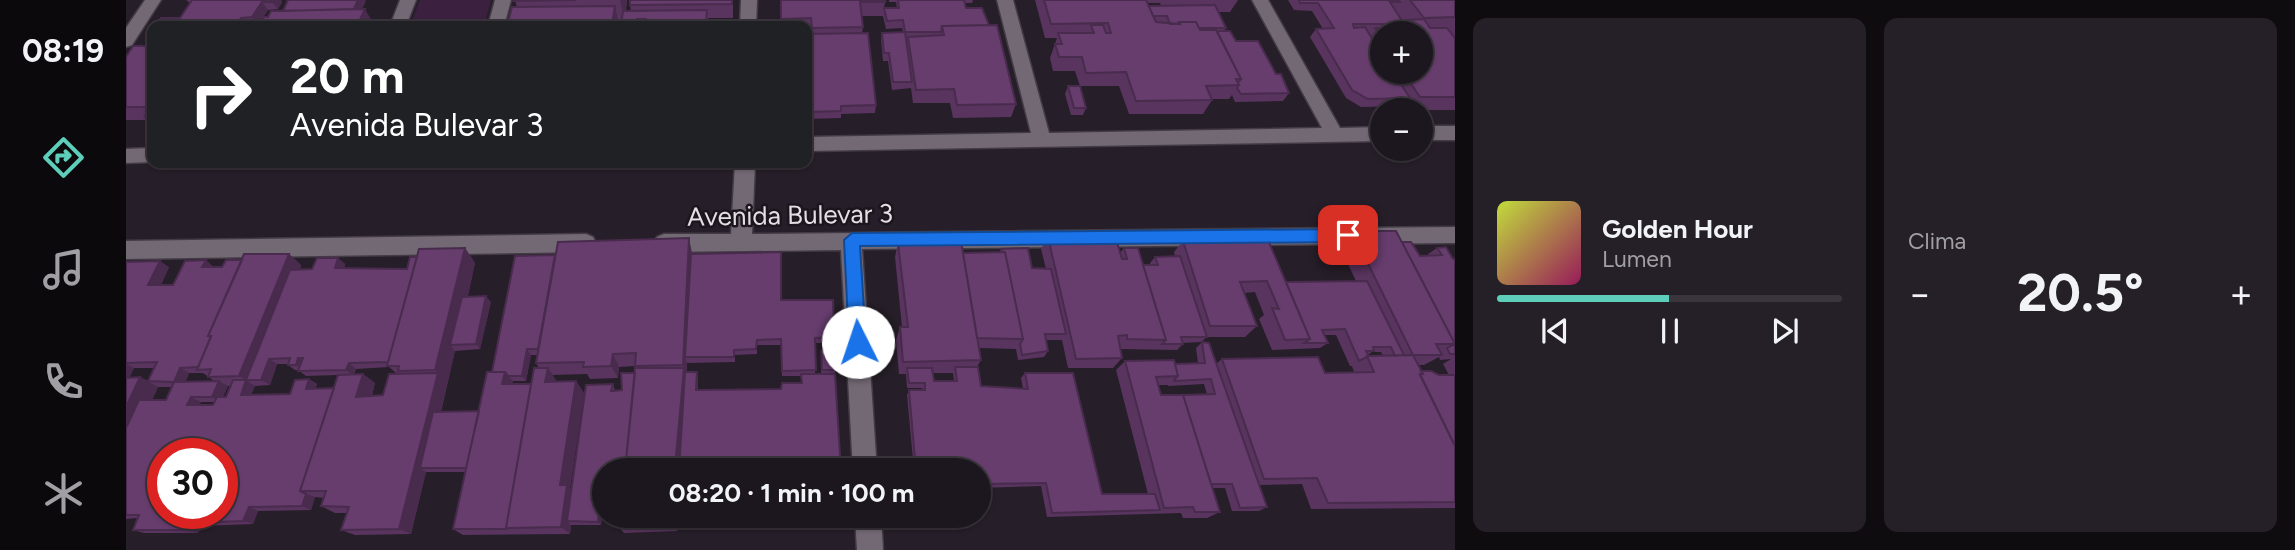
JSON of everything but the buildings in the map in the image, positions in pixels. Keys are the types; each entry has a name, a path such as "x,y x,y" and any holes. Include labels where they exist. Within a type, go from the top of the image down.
{"street":[{"path":"126,41 153,0"},
{"path":"400,21 408,0"},
{"path":"497,21 503,0"},
{"path":"748,21 749,0"},
{"path":"1005,0 1042,140"},
{"path":"1260,0 1335,135"},
{"path":"1433,133 1455,133"},
{"path":"812,144 1370,134"},
{"path":"126,156 147,155"},
{"path":"741,242 745,168"},
{"name":"Avenida Bulevar 3","path":"643,243 1455,235"},
{"path":"852,240 864,458"},
{"path":"126,250 601,243"},
{"path":"869,528 870,550"}],"shaded area":[{"path":"420,0 491,0 485,21 412,21"}],"route":[{"path":"858,342 852,240 1348,235"}]}
